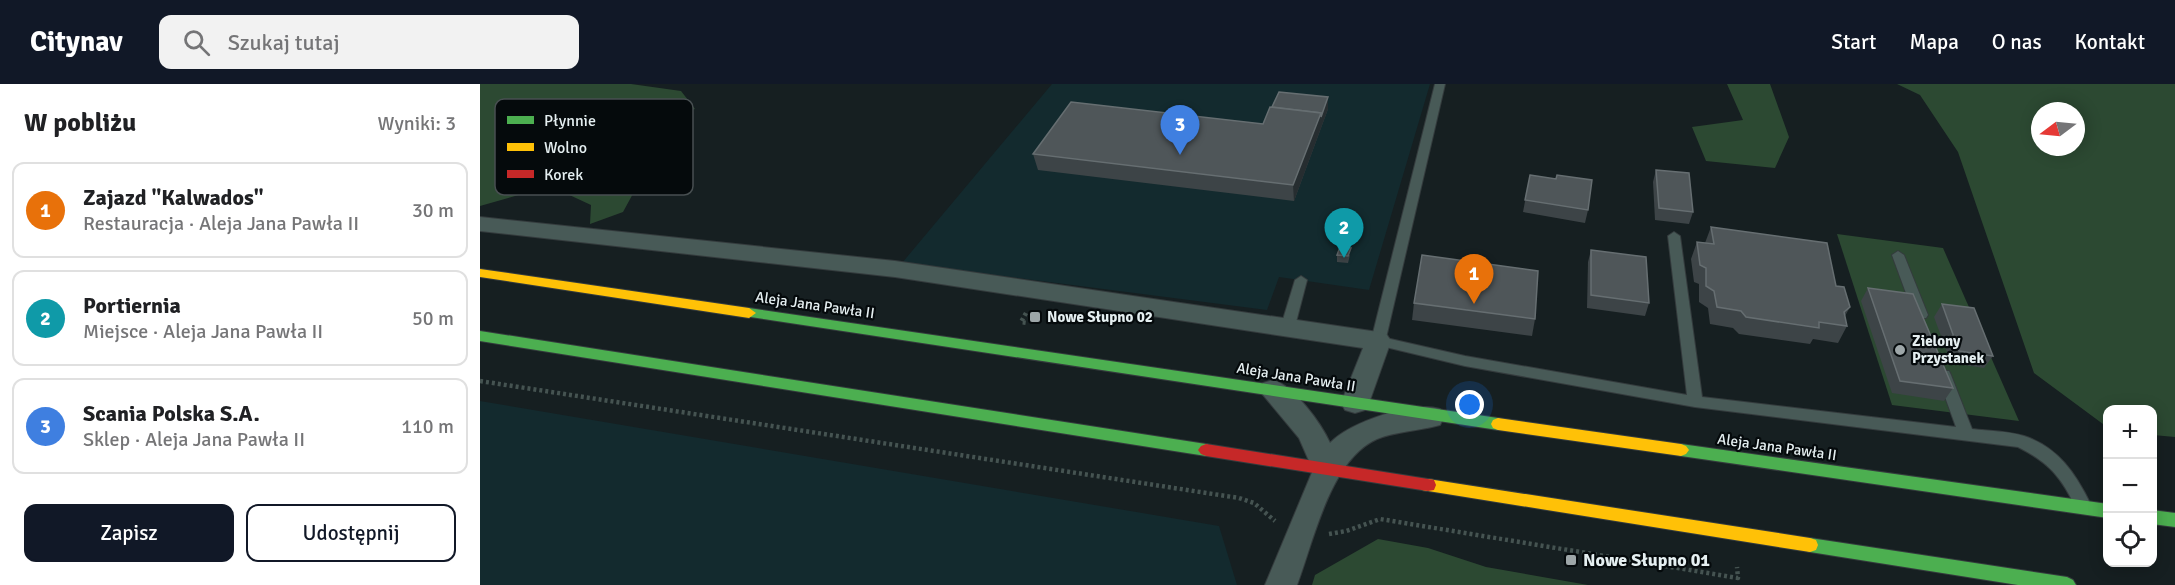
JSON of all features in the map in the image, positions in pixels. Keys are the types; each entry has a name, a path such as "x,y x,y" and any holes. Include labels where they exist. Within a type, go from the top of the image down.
{"main road":[{"name":"Aleja Jana Pawła II","path":"480,273 1437,415 2103,510"},
{"path":"480,336 2067,585"},
{"path":"2157,518 2175,520"}],"street":[{"path":"480,224 895,269 1378,341 1355,403"},
{"path":"1273,390 1311,432 1327,470"},
{"path":"1281,585 1327,470 1346,444 1377,427 1437,415"}],"lane":[{"path":"1440,84 1378,341 1465,361 1695,402 2021,441 2044,452 2069,474 2084,507"},
{"path":"1674,236 1695,402"},
{"path":"1898,255 1928,333"},
{"path":"1288,326 1301,280"},
{"path":"1940,366 1965,433"}],"path":[{"path":"1032,324 1021,322 1040,289"},
{"path":"480,381 1239,498 1254,503 1273,520"},
{"path":"1335,536 1380,519 1738,578 1733,534"}],"shaded area":[{"path":"1052,84 1430,84 1369,290 1279,277 1267,310 902,263"},
{"path":"480,401 1219,526 1237,585 480,585"}],"green space":[{"path":"480,84 631,84 681,91 687,99 495,99 495,195 518,195 480,206"},
{"path":"1727,84 1770,84 1789,137 1775,168 1706,161 1692,127 1743,120"},
{"path":"1897,84 2175,84 2175,437 2157,435 2157,405 2103,405 2103,424 2034,373 1958,152 1920,95"},
{"path":"569,195 632,195 623,212 590,224 591,205"},
{"path":"1837,234 1943,248 2019,421 1892,405"},
{"path":"1378,539 1428,548 1486,567 1588,585 1312,585 1315,575"}],"building":[{"path":"1279,92 1328,97 1321,117 1321,113 1272,107"},
{"path":"1071,102 1263,124 1270,107 1321,113 1293,185 1033,154"},
{"path":"1656,170 1689,173 1693,212 1659,208"},
{"path":"1530,175 1556,179 1557,175 1592,180 1588,210 1525,200"},
{"path":"1711,227 1827,243 1836,286 1844,287 1850,307 1844,312 1847,326 1819,322 1819,328 1746,317 1741,311 1717,307 1714,291 1706,286 1706,268 1700,265 1697,242 1714,244"},
{"path":"1340,247 1351,248 1348,256 1337,255"},
{"path":"1591,250 1646,257 1649,303 1591,295"},
{"path":"1422,255 1538,271 1535,319 1414,303"},
{"name":"Zielony Przystanek","path":"1868,288 1913,294 1953,388 1900,381"},
{"path":"1942,304 1974,308 1993,356 1959,351"}],"traffic: fast":[{"path":"749,313 1498,424"},
{"path":"480,336 1206,450"},
{"path":"1681,450 2103,510"},
{"path":"2157,518 2175,520"},
{"path":"1810,545 2067,585"}],"traffic: slow":[{"path":"480,273 749,313"},
{"path":"1498,424 1681,450"},
{"path":"1428,485 1810,545"}],"traffic: jam":[{"path":"1206,450 1428,485"}],"place":[{"name":"Scania Polska S.A.","path":"1180,155"},
{"name":"Portiernia","path":"1344,258"},
{"name":"Zajazd \"Kalwados\"","path":"1474,304"},
{"name":"Nowe Słupno 02","path":"1035,317"},
{"name":"Zielony Przystanek","path":"1900,350"},
{"name":"Nowe Słupno 01","path":"1571,560"}]}
